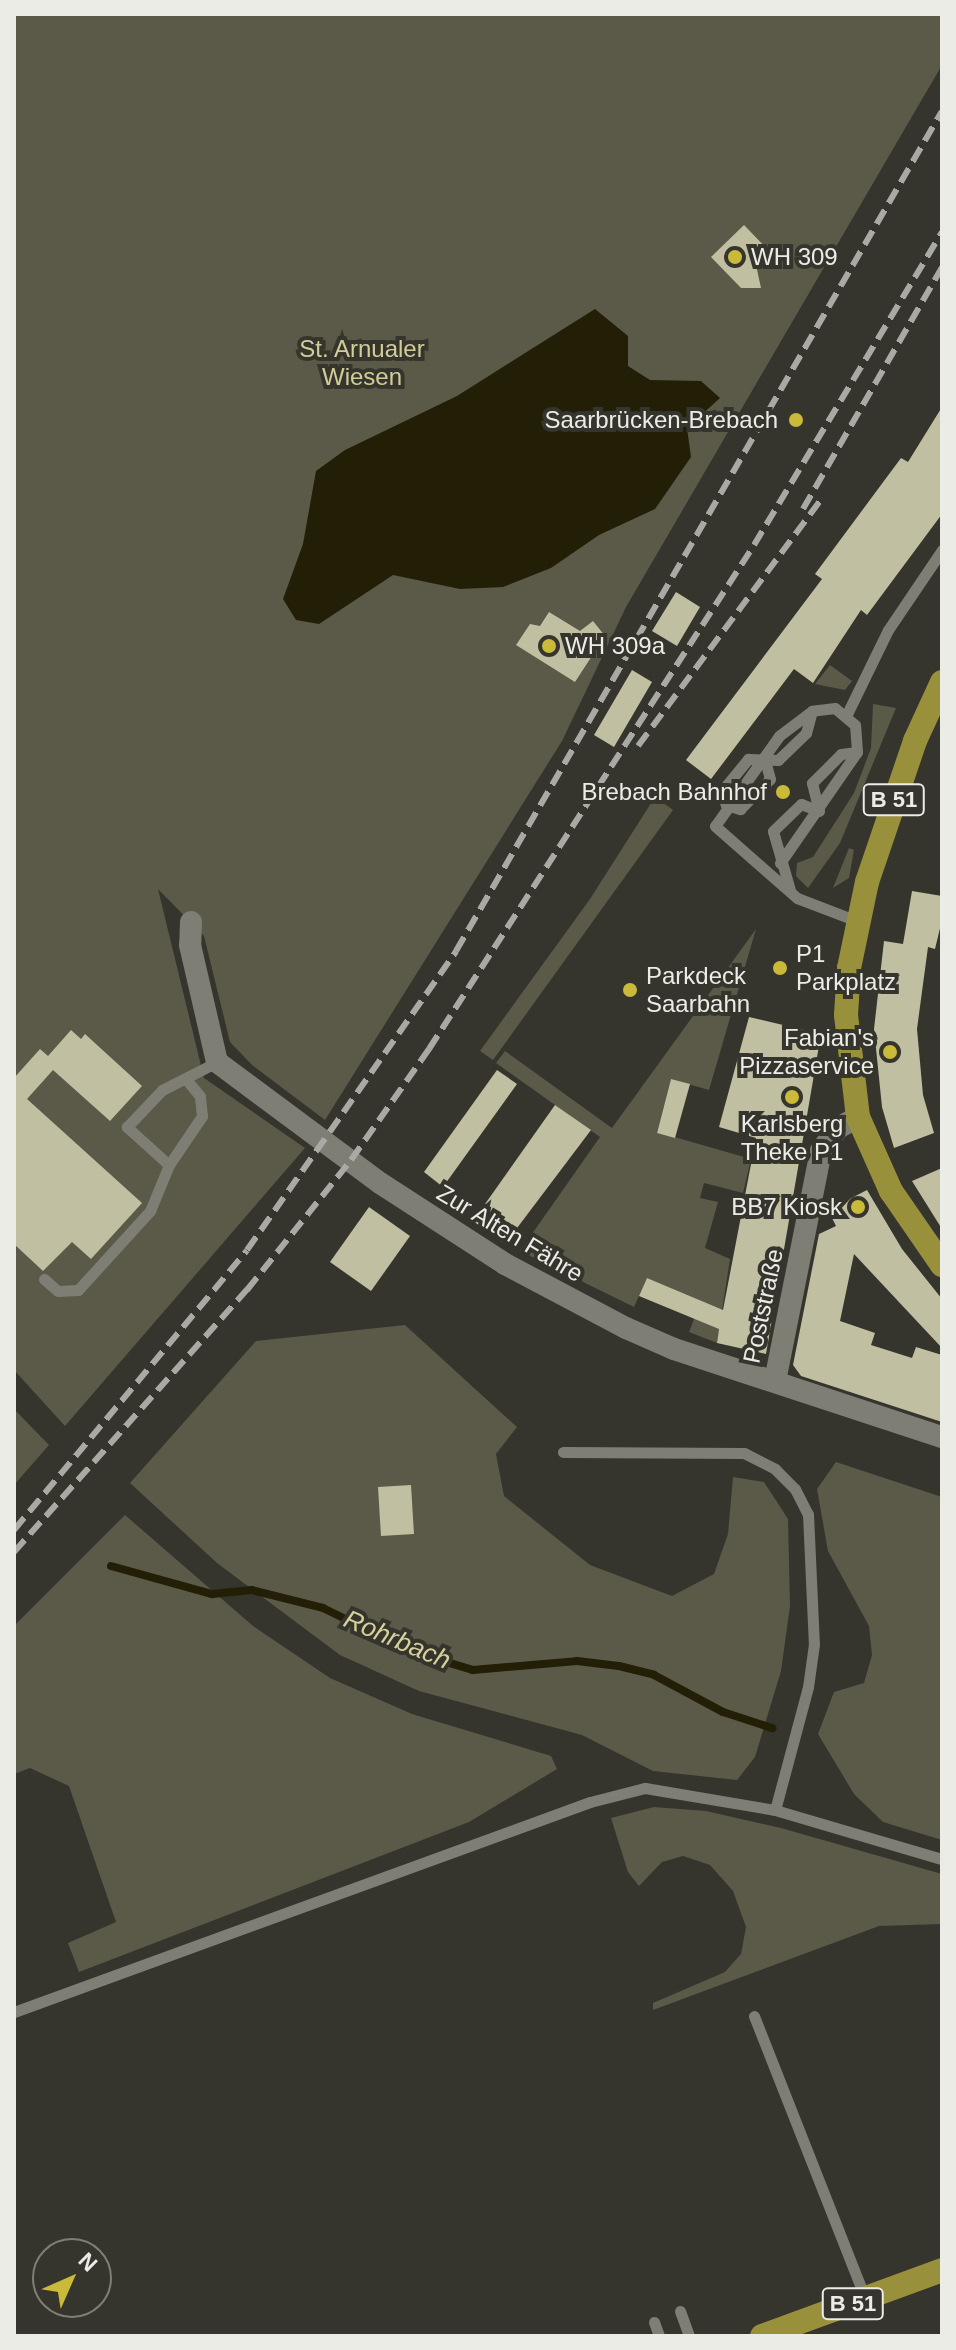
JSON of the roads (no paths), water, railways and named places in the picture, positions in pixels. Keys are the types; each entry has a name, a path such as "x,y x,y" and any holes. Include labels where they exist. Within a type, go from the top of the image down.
{"main road":[{"name":"B 51","path":"942,682 885,823 857,921 846,1036 858,1117 897,1203 942,1265"},
{"name":"B 51","path":"762,2336 942,2270"}],"street":[{"path":"191,922 190,945 217,1062"},
{"name":"Zur Alten Fähre","path":"217,1062 382,1184 543,1286 674,1349 942,1437"},
{"name":"Poststraße","path":"775,1381 821,1151 838,1128 858,1117"}],"lane":[{"path":"847,714 888,630 942,550"},
{"path":"780,863 819,811 857,752 858,738 847,714 823,707 812,711 806,733 778,760 765,760 726,805 715,826 791,894 822,911 857,921"},
{"path":"819,811 812,783 841,754 857,752"},
{"path":"791,894 773,831 801,804 819,811"},
{"path":"169,1165 127,1127 162,1090 217,1062"},
{"path":"44,1279 58,1291 78,1290 150,1211 169,1165 204,1108 185,1078"},
{"path":"563,1452 744,1453 775,1469 795,1489 808,1514 814,1644 808,1687 775,1810"},
{"path":"14,2012 590,1802 645,1788 775,1810 942,1859"},
{"path":"754,2016 866,2300"},
{"path":"680,2311 689,2336"},
{"path":"654,2322 659,2336"}],"waterway":[{"name":"Rohrbach","path":"111,1566 212,1594 252,1590 323,1608 413,1652 473,1670 577,1661 619,1666 654,1675 723,1712 772,1728"}],"railway":[{"path":"14,1530 247,1250 456,951 942,111"},
{"path":"14,1552 247,1290 351,1160 429,1049 754,545 942,232"},
{"path":"803,509 942,267"},
{"path":"638,746 821,500"}],"place":[{"name":"WH 309","path":"735,257"},
{"name":"Saarbrücken-Brebach","path":"796,420"},
{"name":"WH 309a","path":"549,646"},
{"name":"Brebach Bahnhof","path":"783,792"},
{"name":"P1 Parkplatz","path":"780,968"},
{"name":"Parkdeck Saarbahn","path":"630,990"},
{"name":"Fabian's Pizzaservice","path":"890,1052"},
{"name":"Karlsberg Theke P1","path":"792,1097"},
{"name":"BB7 Kiosk","path":"858,1207"}],"park label":[{"name":"St. Arnualer Wiesen","path":"362,363"}]}
